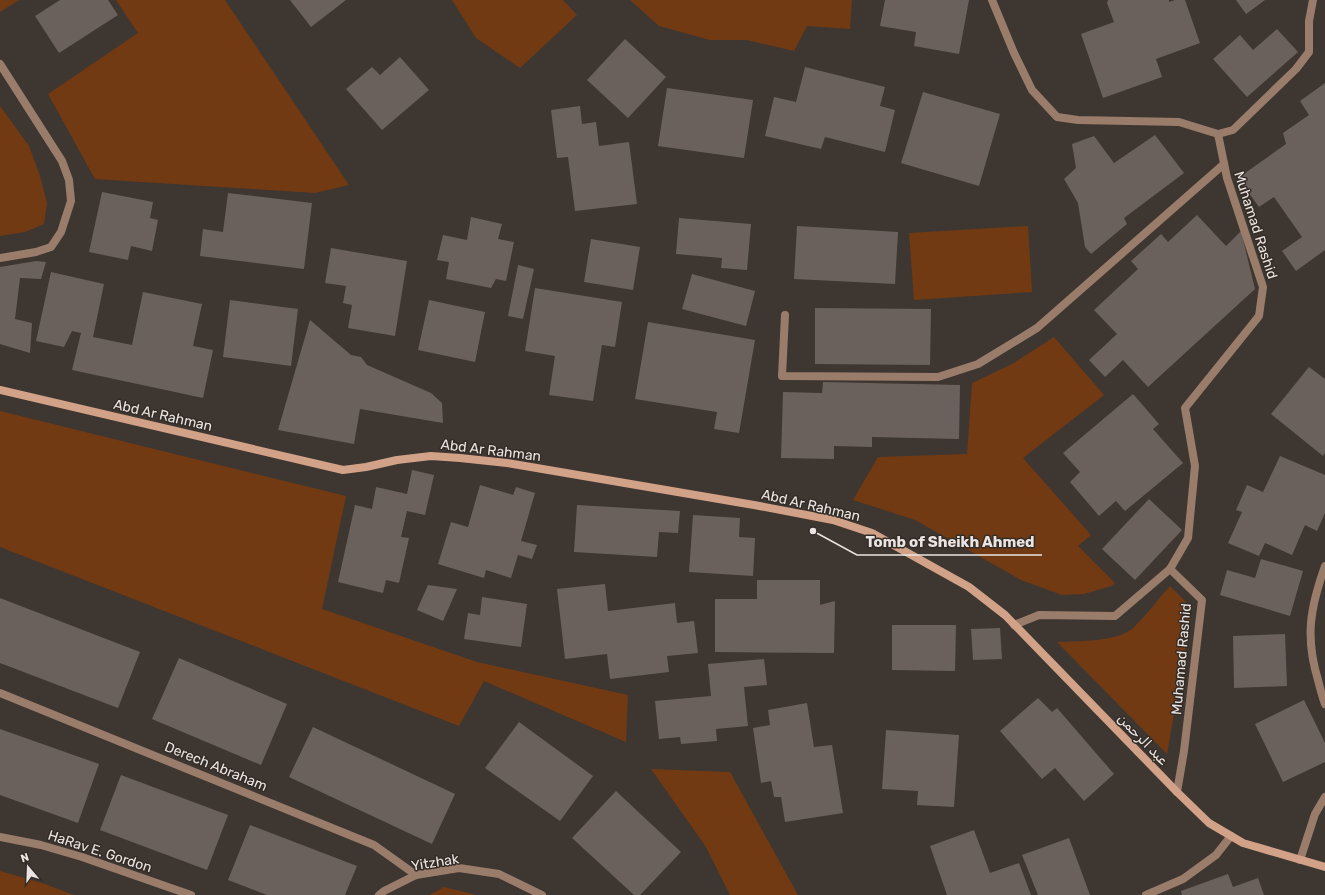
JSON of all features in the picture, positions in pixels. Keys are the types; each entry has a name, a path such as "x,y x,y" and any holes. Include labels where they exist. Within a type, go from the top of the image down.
{"street":[{"path":"992,0 1014,53 1032,90 1057,117 1078,120 1179,122 1218,134 1233,130 1296,69 1309,52 1309,21 1313,0"},
{"path":"0,64 62,161 69,180 71,201 62,232 51,247 36,252 0,258"},
{"name":"Muhamad Rashid","path":"1177,792 1184,751 1202,600 1170,569 1188,538 1195,466 1185,408 1259,316 1263,287 1227,178 1218,134"},
{"path":"785,315 782,376 938,377 978,364 1037,328 1224,164"},
{"name":"Abd Ar Rahman","path":"0,390 343,470 366,467 397,460 424,457 468,459 507,463 833,520 872,533 969,587 1005,615 1014,625"},
{"path":"1325,566 1316,591 1309,626 1312,660 1325,704"},
{"path":"1014,625 1039,616 1115,616 1170,569"},
{"name":"عبد الرحمن","path":"1014,625 1177,792 1209,822 1243,843 1325,867"},
{"name":"Derech Abraham","path":"0,693 374,845 416,875"},
{"path":"1300,860 1315,814 1325,797"},
{"path":"1146,895 1183,879 1216,855 1231,836"},
{"name":"HaRav E. Gordon","path":"0,837 41,845 82,857 191,895"},
{"name":"Yitzhak","path":"379,895 416,875 459,868 499,874 542,895"}],"shaded area":[{"path":"0,0 19,0 0,12"},
{"path":"116,0 225,0 349,185 315,193 95,179 48,94 138,33"},
{"path":"452,0 563,0 577,15 520,68 476,38"},
{"path":"630,0 852,0 850,29 807,26 794,51 747,40 710,40 659,26"},
{"path":"0,106 29,146 40,176 47,203 44,224 25,232 0,236"},
{"path":"1028,226 1032,292 914,300 909,233"},
{"path":"1054,337 1104,395 1023,458 1091,535 1078,546 1115,583 1111,586 1084,594 1062,595 1021,580 915,520 853,500 878,457 967,454 972,383 1012,364"},
{"path":"0,411 346,496 322,609 477,662 628,695 626,742 484,681 459,726 0,547"},
{"path":"1170,586 1185,601 1191,616 1167,754 1057,642 1097,640 1126,633 1138,624"},
{"path":"651,769 730,772 798,895 730,895 706,847"},
{"path":"0,871 42,883 74,895 0,895"},
{"path":"444,887 477,895 430,895"}],"building":[{"path":"60,0 108,0 118,15 59,53 35,16"},
{"path":"290,0 346,0 311,27"},
{"path":"885,0 969,0 959,54 914,46 916,32 880,26"},
{"path":"1108,0 1169,0 1169,2 1175,0 1185,0 1200,43 1156,59 1162,77 1103,98 1081,34 1114,22 1107,3"},
{"path":"1236,0 1265,0 1246,14"},
{"path":"1277,29 1298,52 1247,97 1213,59 1240,35 1253,50"},
{"path":"625,39 666,77 628,118 587,80"},
{"path":"400,57 429,90 382,130 346,89 372,67 380,75"},
{"path":"805,67 885,87 880,106 895,110 885,152 825,137 821,149 765,136 774,97 796,102"},
{"path":"1325,83 1325,250 1296,271 1282,251 1302,237 1274,197 1259,207 1238,178 1286,144 1283,133 1309,115 1300,101"},
{"path":"667,88 753,100 744,158 658,146"},
{"path":"923,92 1000,114 979,186 901,163"},
{"path":"580,106 582,124 596,122 599,146 629,142 637,204 575,211 568,157 557,158 551,110"},
{"path":"1155,135 1184,173 1124,218 1127,224 1091,254 1085,247 1078,203 1064,179 1076,168 1072,144 1094,136 1114,163"},
{"path":"102,192 153,202 150,218 158,220 152,251 131,246 128,260 89,252"},
{"path":"228,193 312,203 304,269 200,256 203,229 223,232"},
{"path":"1197,215 1226,246 1241,231 1255,289 1148,387 1123,360 1105,377 1089,360 1117,334 1094,310 1138,269 1131,261 1161,234 1168,242"},
{"path":"471,217 502,224 498,239 514,242 506,281 496,279 491,288 446,279 449,262 437,260 443,235 467,240"},
{"path":"679,218 751,224 747,270 721,268 722,258 676,254"},
{"path":"797,226 898,232 895,284 794,279"},
{"path":"591,239 640,247 633,290 584,282"},
{"path":"331,248 407,261 395,336 348,328 352,305 343,303 346,286 325,283"},
{"path":"36,261 46,262 41,279 20,278 15,319 32,323 30,353 0,344 0,267"},
{"path":"518,265 534,269 523,319 508,316"},
{"path":"51,272 104,284 93,337 132,345 143,292 202,304 193,346 213,350 203,398 72,370 81,333 72,331 64,347 36,341"},
{"path":"692,274 755,291 746,326 682,309"},
{"path":"535,288 622,302 615,347 602,345 593,401 549,395 555,356 525,351"},
{"path":"230,300 298,309 291,366 223,357"},
{"path":"429,300 485,312 475,362 418,350"},
{"path":"815,308 931,309 930,365 815,364"},
{"path":"310,320 351,355 361,357 367,365 431,393 442,403 443,423 360,409 354,444 278,430"},
{"path":"648,322 755,340 739,433 714,429 717,412 635,399"},
{"path":"1309,367 1325,379 1325,453 1323,456 1271,414"},
{"path":"823,382 960,385 959,439 872,437 872,447 834,446 834,459 781,458 783,392 822,393"},
{"path":"1133,394 1159,424 1153,429 1183,463 1125,511 1116,501 1099,516 1070,482 1080,472 1063,453"},
{"path":"1280,456 1325,475 1325,513 1317,531 1305,525 1292,555 1265,543 1259,556 1228,543 1242,512 1236,510 1247,485 1263,492"},
{"path":"412,470 434,475 425,515 407,511 401,537 409,538 399,583 386,580 383,593 338,582 355,505 372,509 376,487 407,494"},
{"path":"480,485 513,495 516,487 535,493 521,541 537,545 532,559 518,555 511,578 486,570 484,578 438,564 451,522 468,527"},
{"path":"1149,499 1182,530 1135,580 1102,549"},
{"path":"577,505 680,511 678,533 659,532 657,557 574,552"},
{"path":"693,515 740,518 739,537 755,538 753,576 689,572"},
{"path":"1261,559 1303,571 1290,616 1220,595 1227,570 1255,578"},
{"path":"757,580 820,580 820,605 835,601 834,653 715,652 715,599 757,599"},
{"path":"605,584 608,611 675,603 677,623 694,621 698,653 667,656 669,672 610,679 607,654 565,659 557,589"},
{"path":"428,585 457,589 443,621 417,610"},
{"path":"482,597 527,604 521,647 464,639 468,613 480,615"},
{"path":"0,598 140,652 118,708 0,663"},
{"path":"892,625 956,625 955,671 892,670"},
{"path":"1000,628 1002,659 973,660 971,629"},
{"path":"1285,634 1287,686 1234,688 1233,636"},
{"path":"179,658 287,704 261,765 152,719"},
{"path":"764,659 767,685 744,687 748,726 716,729 717,741 681,744 680,737 659,739 655,701 711,696 708,664"},
{"path":"1038,698 1052,712 1057,708 1114,774 1084,801 1055,768 1042,779 1000,731"},
{"path":"1304,700 1325,743 1325,762 1283,782 1255,724"},
{"path":"807,703 814,747 832,745 843,813 785,822 781,797 774,797 771,781 761,783 753,728 770,725 768,710"},
{"path":"519,722 593,776 560,821 485,768"},
{"path":"313,727 455,794 432,844 289,777"},
{"path":"0,729 99,764 78,823 0,795"},
{"path":"886,730 959,735 954,807 917,805 918,791 882,789"},
{"path":"121,775 228,815 207,870 100,830"},
{"path":"616,791 681,852 640,895 634,895 572,838"},
{"path":"250,825 357,866 345,895 267,895 228,880"},
{"path":"974,830 990,873 1019,863 1031,895 947,895 930,846"},
{"path":"1069,838 1090,895 1038,895 1022,855"},
{"path":"1228,874 1233,887 1258,878 1264,895 1182,895 1181,891"}],"place":[{"name":"Tomb of Sheikh Ahmed","path":"813,531"}]}
